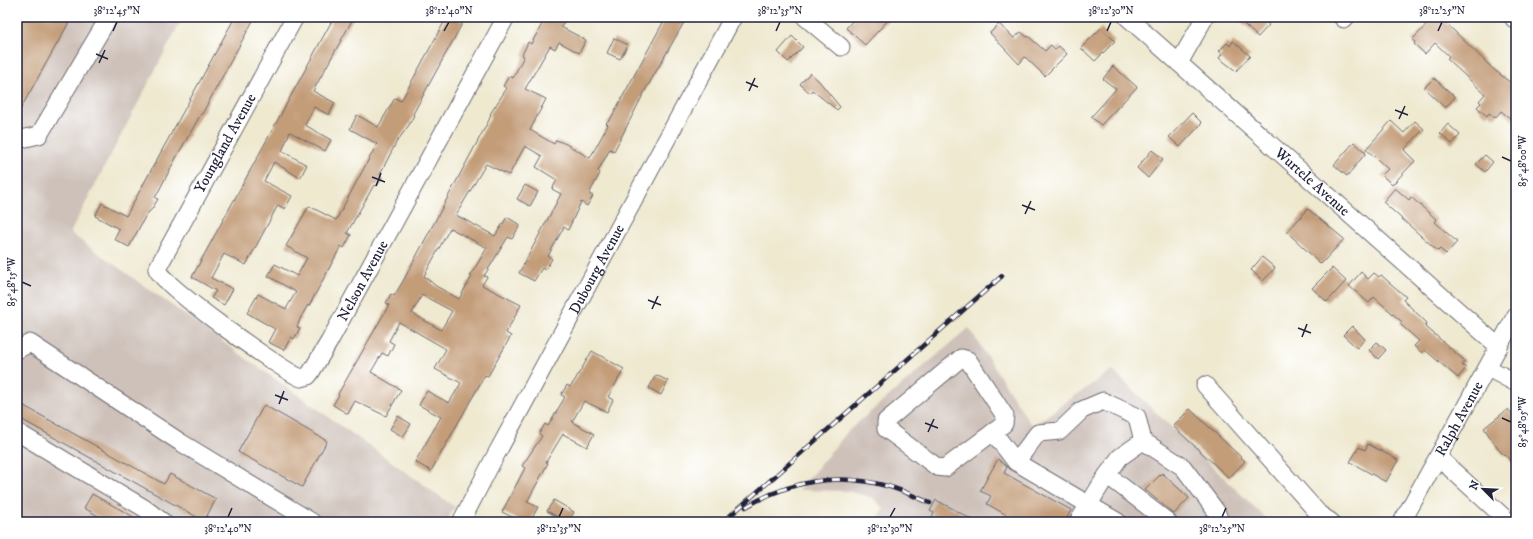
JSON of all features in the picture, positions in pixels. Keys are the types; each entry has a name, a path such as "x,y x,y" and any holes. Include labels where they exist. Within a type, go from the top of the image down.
{"street":[{"path":"17,140 39,135 109,17"},
{"name":"Youngland Avenue","path":"157,269 295,17"},
{"name":"Nelson Avenue","path":"157,269 158,273 175,289 264,355 291,374 301,378 308,376 329,342 506,17"},
{"name":"Dubourg Avenue","path":"461,522 733,17"},
{"path":"805,17 841,48"},
{"name":"Wurtele Avenue","path":"1127,17 1499,347"},
{"path":"1179,63 1205,17"},
{"path":"1342,17 1344,19 1346,17"},
{"name":"Ralph Avenue","path":"1402,522 1516,315"},
{"path":"17,350 30,343 180,442 312,522"},
{"path":"961,358 968,360 1005,416 1004,424 993,432 944,468 937,467 886,429 886,421 961,358"},
{"path":"1488,368 1516,383"},
{"path":"1205,385 1319,514 1331,522"},
{"path":"1016,462 1038,433 1060,431 1082,410 1103,401 1137,417 1143,440 1183,467 1216,511 1220,522"},
{"path":"17,432 144,508 163,522"},
{"path":"993,432 1016,462 1118,522"},
{"path":"1078,522 1088,504 1120,457 1143,440"},
{"path":"1438,456 1509,522"},
{"path":"1107,475 1168,522"}],"shaded area":[{"path":"17,17 183,17 70,233 455,507 446,522 17,522"},
{"path":"969,328 1032,426 1112,370 1270,522 875,522 884,509 873,498 847,491 799,490 848,431"}],"building":[{"path":"17,17 72,17 17,115"},
{"path":"235,17 255,17 202,114 177,156 155,198 158,199 146,215 129,247 114,239 119,229 95,216 102,203 126,216"},
{"path":"334,17 354,17 313,91 335,103 329,115 314,107 305,125 331,140 325,151 290,132 282,151 307,165 300,178 274,162 264,181 292,196 285,209 278,205 246,265 224,254 211,278 233,289 224,305 211,298 216,291 192,277"},
{"path":"447,17 455,17 463,22 413,114 414,115 409,125 396,143 380,174 382,178 377,186 374,185 347,233 351,235 344,248 341,246 309,306 308,305 301,317 297,327 300,328 294,339 291,337 284,350 268,342 275,329 247,313 258,294 286,309 296,292 268,276 275,264 297,276 307,258 286,246 309,206 336,220 377,144 350,129 357,115 378,127 395,98 401,101"},
{"path":"546,17 567,17 561,27 586,40 579,53 559,42 555,49 550,46 525,89 546,99 530,130 554,144 556,140 566,144 590,158 608,125 606,123 611,118 666,17 687,17 646,89 614,151 610,149 598,171 600,173 589,194 593,196 587,206 581,202 568,230 564,227 548,256 552,259 545,270 542,268 534,281 519,273 561,194 552,189 557,180 536,167 542,156 525,146 509,175 486,164 456,215 495,236 507,217 520,225 512,239 508,237 484,276 487,277 482,285 521,305 506,333 511,336 488,376 485,375 431,471 415,462 441,417 419,405 427,391 449,403 461,383 435,369 446,349 399,322 389,341 394,344 388,356 382,353 371,372 401,390 386,416 355,401 348,414 333,405 389,305 386,303 391,294 394,296 402,283 489,120 490,114 507,88 503,86 509,76 513,78 524,56 522,55 528,42 531,44","holes":["450,228 487,248 470,276 472,276 459,299 436,286 424,276","422,295 452,311 441,330 412,313"]},
{"path":"856,17 891,17 865,45 846,28"},
{"path":"1236,17 1261,17 1269,25 1258,37"},
{"path":"1434,17 1440,17 1492,68 1516,87 1516,123 1501,111 1495,118 1489,113 1487,116 1477,107 1481,103 1479,101 1485,94 1447,59 1449,56 1435,43 1425,54 1414,44 1415,42 1412,40"},
{"path":"999,24 1014,38 1021,32 1027,37 1028,36 1045,51 1051,45 1055,50 1059,46 1067,54 1045,76 1025,57 1019,64 990,33"},
{"path":"1101,28 1115,41 1095,61 1081,48"},
{"path":"792,36 803,47 788,62 778,52"},
{"path":"614,38 628,45 620,59 607,53"},
{"path":"1233,41 1250,56 1236,71 1219,58 1222,54 1219,51 1227,43 1230,46"},
{"path":"1113,66 1137,87 1101,125 1091,117 1116,89 1103,79"},
{"path":"810,73 819,81 840,107 837,110 812,90 810,93 800,84"},
{"path":"1434,78 1455,97 1445,108 1424,88"},
{"path":"1192,113 1202,123 1180,147 1169,137"},
{"path":"1391,121 1404,133 1415,121 1424,129 1404,150 1415,161 1392,185 1382,175 1388,169 1366,149"},
{"path":"1448,124 1460,135 1452,144 1440,133"},
{"path":"1354,142 1366,153 1347,176 1334,165"},
{"path":"1152,150 1163,159 1148,178 1137,168"},
{"path":"1485,155 1493,162 1485,172 1476,164"},
{"path":"525,185 538,192 530,206 517,199"},
{"path":"1395,188 1409,200 1411,197 1437,220 1435,222 1457,242 1446,254 1440,249 1438,251 1383,202"},
{"path":"1308,209 1344,239 1321,264 1287,232"},
{"path":"1262,257 1275,268 1263,281 1251,270"},
{"path":"1332,268 1346,281 1327,302 1312,288"},
{"path":"1361,272 1368,279 1374,273 1379,277 1381,275 1406,297 1403,300 1427,323 1425,326 1465,361 1462,365 1466,368 1458,378 1425,350 1422,353 1414,346 1419,341 1400,324 1402,322 1374,297 1369,303 1349,286"},
{"path":"1352,326 1365,339 1357,348 1343,335"},
{"path":"1377,342 1386,350 1378,359 1369,350"},
{"path":"592,351 624,369 608,397 613,400 607,412 584,401 572,422 594,434 587,447 563,434 546,462 548,463 527,502 538,507 530,522 522,522 502,512 525,468 522,466 542,436 539,434 545,424 548,426 565,397 561,395 567,385 570,387 575,380"},
{"path":"656,375 668,381 661,395 649,388"},
{"path":"17,402 164,484 170,474 216,499 204,521 17,417"},
{"path":"264,405 327,441 302,487 238,452"},
{"path":"1190,409 1245,461 1229,478 1173,426"},
{"path":"1508,409 1516,419 1516,468 1505,454 1504,455 1498,449 1484,428"},
{"path":"398,416 411,424 403,437 390,429"},
{"path":"1368,444 1398,460 1386,482 1350,462 1359,447 1365,450"},
{"path":"998,459 1007,467 1004,473 1071,510 1065,522 1019,522 987,504 991,496 980,491"},
{"path":"1162,473 1189,498 1174,514 1145,490"},
{"path":"92,494 143,522 109,522 84,508"},
{"path":"554,500 574,512 569,522 554,522 558,517 547,511"},
{"path":"936,500 976,522 929,522 934,513 930,511"}],"railway":[{"path":"723,522 1002,276"},
{"path":"746,507 762,498 797,485 832,480 869,482 887,486 930,503"}]}
